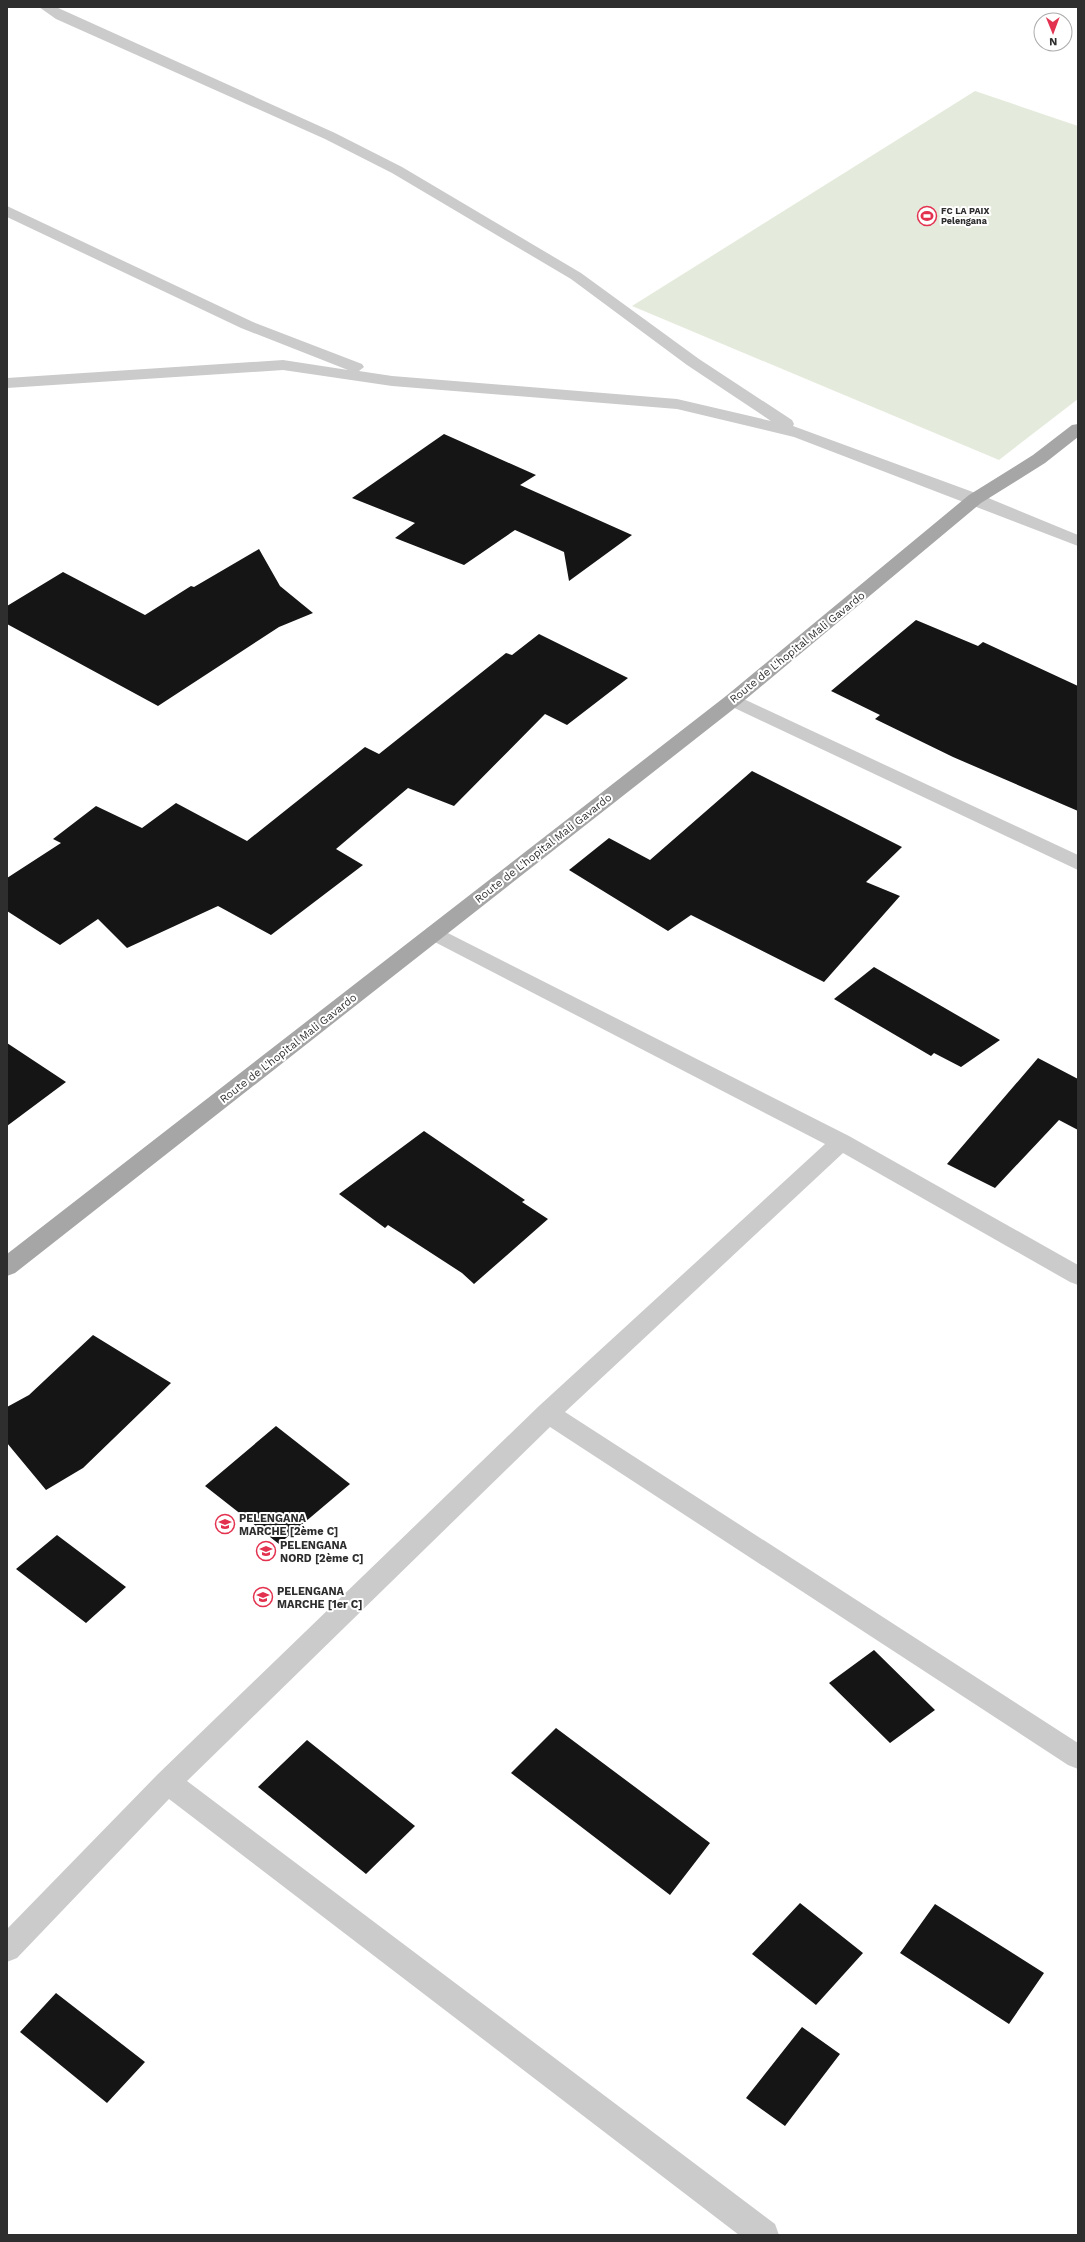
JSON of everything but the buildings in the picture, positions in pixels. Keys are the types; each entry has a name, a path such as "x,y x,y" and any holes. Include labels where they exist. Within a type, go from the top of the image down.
{"main road":[{"name":"Route de L'hopital Mali Gavardo","path":"7,1267 733,700 804,643 975,499 1039,459 1078,429"}],"street":[{"path":"46,7 61,16 330,136 397,170 576,276 693,362 799,433"},
{"path":"7,210 247,325 392,381"},
{"path":"7,383 283,365 392,381 677,404 799,433 975,499 1078,541"},
{"path":"733,700 1078,863"},
{"path":"434,933 841,1142 1078,1276"},
{"path":"7,1949 168,1782 548,1413 841,1142"},
{"path":"548,1413 1078,1757"},
{"path":"168,1782 764,2235"}],"green space":[{"name":"FC LA PAIX Pelengana","path":"975,91 1078,126 1078,399 999,460 632,306"}],"place":[{"name":"FC LA PAIX Pelengana","path":"927,216"},
{"name":"PELENGANA MARCHE [2ème C]","path":"225,1524"},
{"name":"PELENGANA NORD [2ème C]","path":"266,1551"},
{"name":"PELENGANA MARCHE [1er C]","path":"263,1597"}]}
